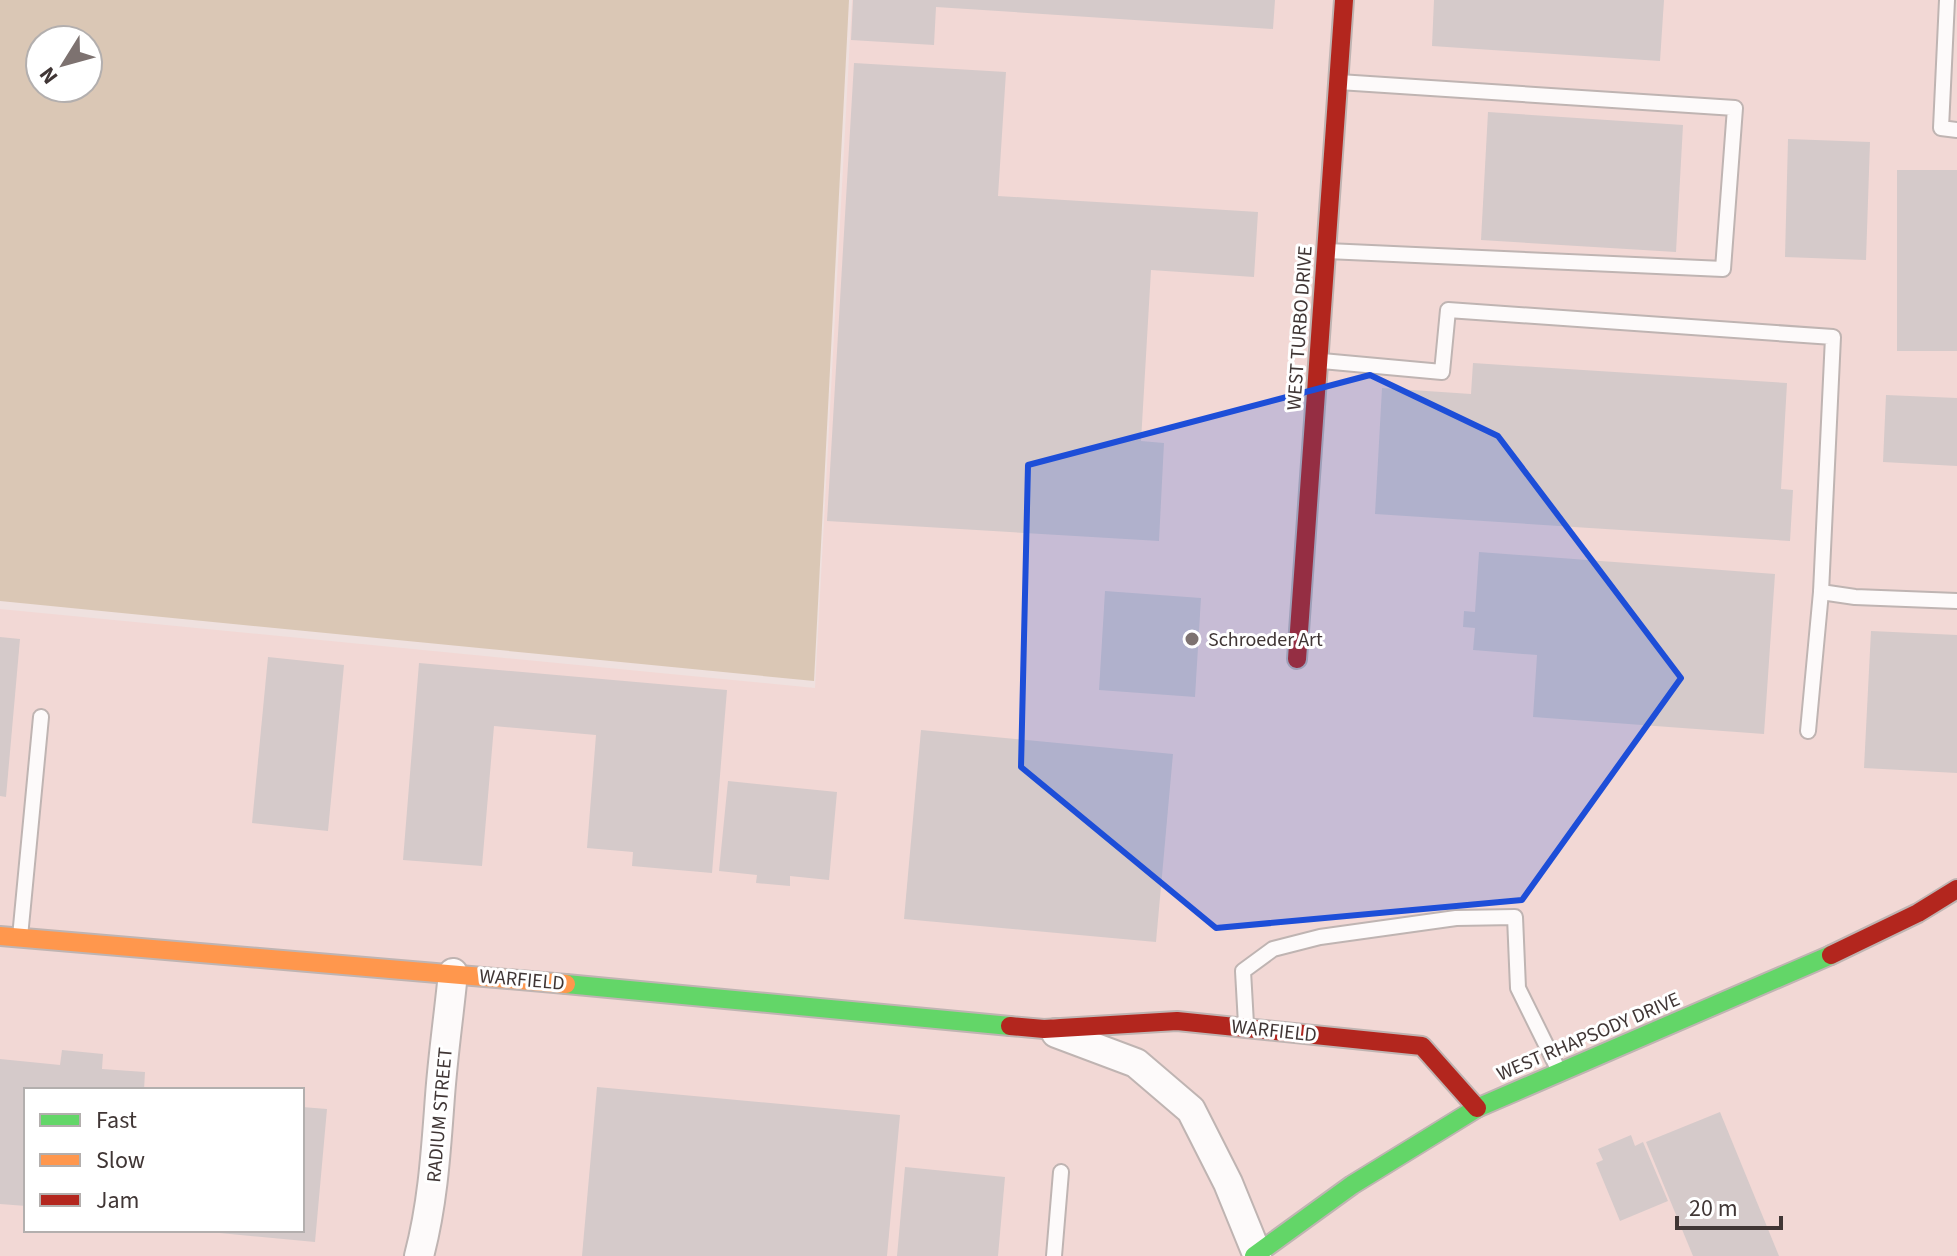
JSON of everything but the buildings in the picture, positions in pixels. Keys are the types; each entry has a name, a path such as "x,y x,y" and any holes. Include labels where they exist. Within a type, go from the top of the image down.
{"street":[{"name":"WEST TURBO DRIVE","path":"1297,659 1344,0"},
{"name":"WEST RHAPSODY DRIVE","path":"1256,1255 1352,1185 1477,1108 1855,945 1957,889"},
{"name":"WARFIELD","path":"0,936 453,973 1044,1029 1177,1021 1422,1046 1477,1108"},
{"name":"RADIUM STREET","path":"419,1256 436,1163 453,973"},
{"name":"WARFIELD","path":"1044,1029 1136,1063 1191,1110 1228,1183 1256,1255"}],"lane":[{"path":"1947,0 1941,128 1957,130"},
{"path":"1326,251 1723,269 1735,108 1338,82"},
{"path":"1319,360 1442,372 1448,310 1833,337 1821,592 1808,731"},
{"path":"1821,592 1855,597 1957,601"},
{"path":"20,938 41,717"},
{"path":"1246,1028 1243,971 1273,949 1320,937 1456,918 1515,917 1518,988 1560,1072"},
{"path":"1054,1256 1061,1172"}],"highlighted area":[{"path":"1370,375 1498,436 1681,678 1522,900 1216,928 1021,767 1028,465"}],"shaded area":[{"path":"0,0 849,0 814,681 0,601"},
{"path":"852,0 1957,0 1957,1256 0,1256 0,609 815,688"}],"traffic: fast":[{"path":"1254,1256 1352,1185 1477,1108 1831,955"},
{"path":"566,984 1010,1026"}],"traffic: slow":[{"path":"0,936 566,984"}],"traffic: jam":[{"path":"1297,659 1344,0"},
{"path":"1831,955 1918,913 1957,889"},
{"path":"1010,1026 1044,1029 1177,1021 1422,1046 1477,1108"}],"place":[{"name":"Schroeder Art","path":"1192,639"}]}
